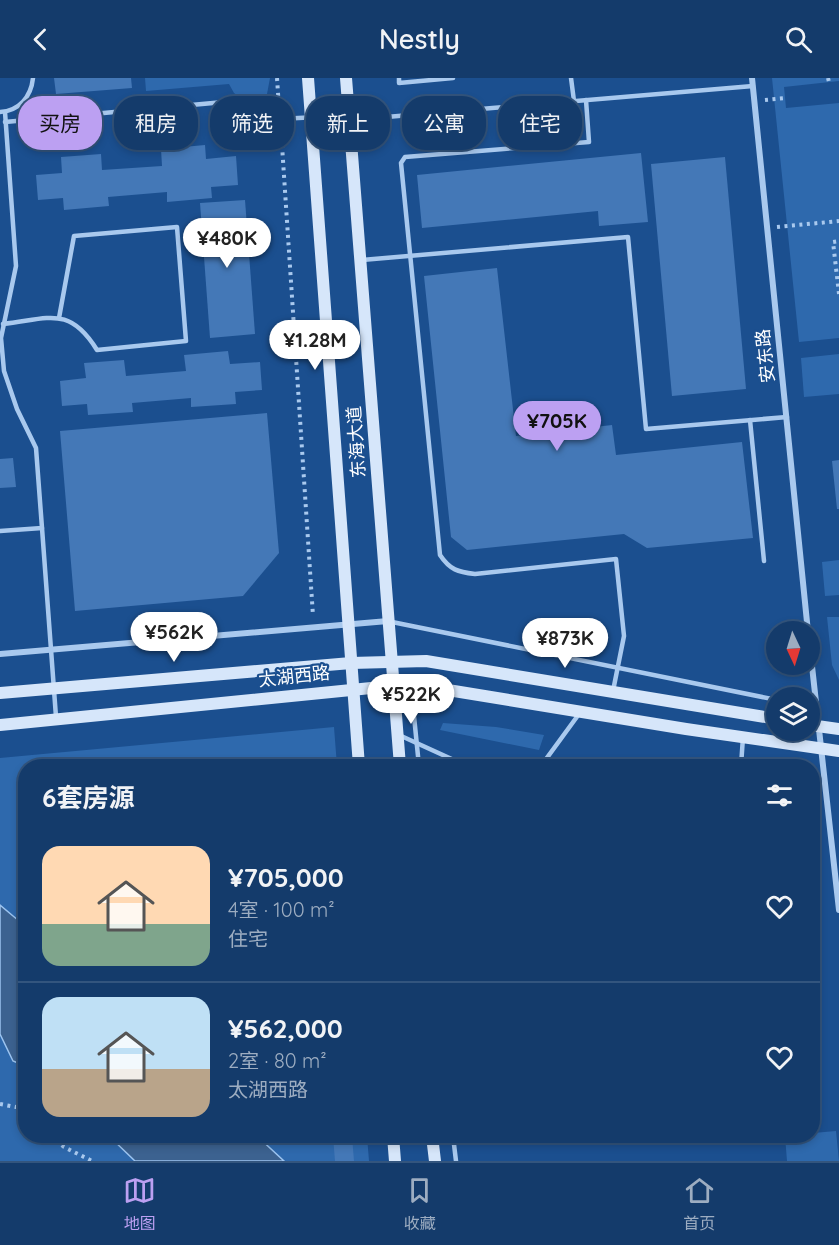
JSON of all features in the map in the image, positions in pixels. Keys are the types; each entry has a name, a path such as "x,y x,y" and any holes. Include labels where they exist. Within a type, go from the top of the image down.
{"street":[{"name":"东海大道","path":"308,78 309,96"},
{"name":"东海大道","path":"346,78 347,96"},
{"name":"安东路","path":"752,78 807,621"},
{"name":"东海大道","path":"313,150 358,759"},
{"name":"东海大道","path":"352,150 399,759"},
{"path":"0,654 388,621"},
{"name":"太湖西路","path":"0,693 390,660 426,661 766,717"},
{"name":"太湖西路","path":"0,725 352,688 411,684 839,751"},
{"path":"820,727 839,729"},
{"path":"818,741 839,910"},
{"path":"394,1143 396,1161"},
{"path":"433,1143 435,1161"}],"lane":[{"path":"33,78 30,91 24,101 2,112 5,122 16,266 1,338 4,371 17,409 36,448 56,719"},
{"path":"399,78 399,83 453,78"},
{"path":"571,78 573,96"},
{"path":"582,100 753,86"},
{"path":"586,100 589,142 405,157 401,163 440,555 447,565 457,572 475,574 616,559 624,636 612,692"},
{"path":"5,122 210,103"},
{"path":"390,114 498,106"},
{"path":"3,324 59,318 72,320 89,336 97,350 186,341 177,227 74,236 59,318"},
{"path":"360,260 628,237 646,429 787,417"},
{"path":"750,420 764,561"},
{"path":"0,531 42,528"},
{"path":"388,621 766,698"},
{"path":"411,684 418,759"},
{"path":"546,759 580,712"},
{"path":"397,734 452,759"},
{"path":"741,759 742,737"},
{"path":"454,1143 456,1161"}],"path":[{"path":"278,78 279,96"},
{"path":"754,101 785,98"},
{"path":"282,150 314,628"},
{"path":"767,228 839,221"},
{"path":"839,241 833,242 839,294"},
{"path":"0,1104 18,1107"},
{"path":"59,1143 92,1161"}],"shaded area":[{"path":"145,78 270,78 265,96 238,96 229,84 146,91"},
{"path":"772,78 839,78 839,81 784,87 786,108 839,103 839,338 799,342"},
{"path":"839,354 839,394 804,397 801,358"},
{"path":"839,560 839,595 825,596 822,562"},
{"path":"827,617 839,617 839,680 832,665"},
{"path":"443,723 496,727 544,735 539,750 440,730"},
{"path":"334,727 336,759 18,759 18,1143 368,1143 369,1161 0,1161 0,758"},
{"path":"0,905 18,920 18,1063 13,1061 0,1034"},
{"path":"836,1131 839,1161 787,1161 786,1143 820,1143 820,1132"},
{"path":"116,1143 265,1143 284,1161 135,1161"}],"building":[{"path":"54,78 131,78 132,88 56,94"},
{"path":"205,145 206,159 236,156 238,185 211,187 212,198 167,202 167,192 108,197 109,206 64,210 63,198 38,200 36,175 62,173 61,157 101,154 102,170 162,166 161,150 198,150 198,146"},
{"path":"641,153 648,222 599,226 598,211 422,228 417,175"},
{"path":"725,157 746,389 672,396 651,164"},
{"path":"245,200 255,334 210,338 200,203"},
{"path":"497,268 516,436 612,425 616,455 742,442 753,538 647,548 624,534 467,550 451,537 424,276"},
{"path":"228,351 230,364 260,362 262,390 235,392 236,404 191,407 191,398 132,403 133,412 88,415 87,404 62,406 60,381 86,378 84,363 124,360 126,376 186,371 184,355"},
{"path":"267,413 279,553 243,596 75,611 60,431"},
{"path":"13,458 16,487 0,488 0,459"},
{"path":"839,460 839,509 837,509 832,461"},
{"path":"334,1143 353,1143 354,1161 335,1161"}]}
